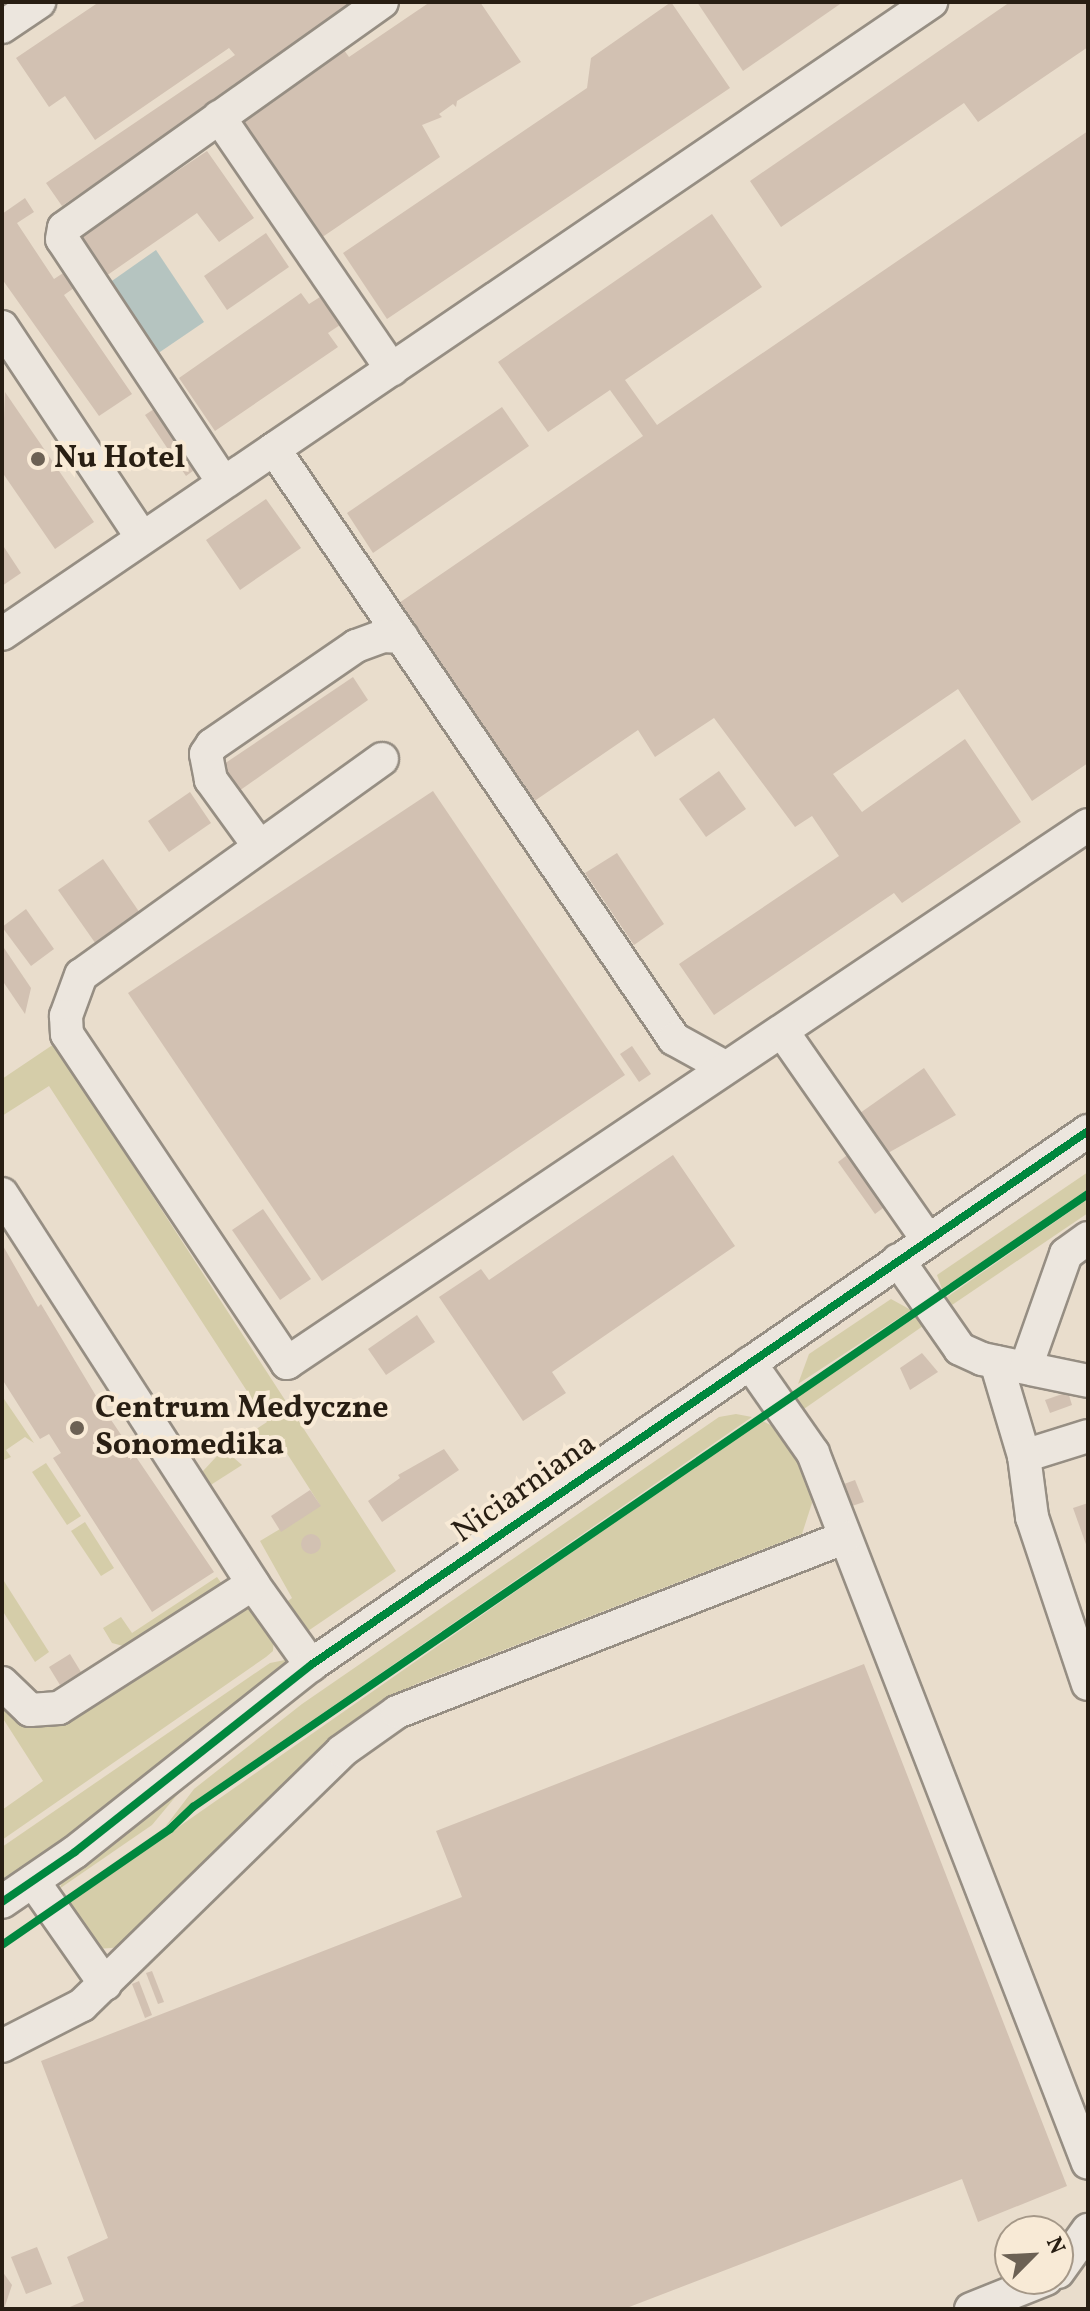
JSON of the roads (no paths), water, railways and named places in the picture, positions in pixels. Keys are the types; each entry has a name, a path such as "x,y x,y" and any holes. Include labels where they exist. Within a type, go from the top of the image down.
{"street":[{"path":"2,27 39,2"},
{"path":"223,482 62,239 73,219 382,2"},
{"path":"2,634 931,2"},
{"path":"219,117 392,370"},
{"path":"2,327 142,538"},
{"path":"274,449 674,1039 725,1067"},
{"path":"259,846 211,780 206,754 212,745 356,646 383,636 402,637"},
{"path":"382,759 81,975 66,1016 67,1034 287,1363 1088,825"},
{"path":"782,1031 928,1240"},
{"name":"Niciarniana","path":"2,1902 311,1665 1088,1131"},
{"path":"2,1194 253,1584 311,1665"},
{"path":"1088,1238 1066,1254 1011,1364 1032,1517 1088,1684"},
{"path":"898,1260 960,1349 1088,1381"},
{"path":"750,1363 813,1453 1088,2163"},
{"path":"1024,1456 1088,1436"},
{"path":"2,2046 68,2013 105,1984 342,1751 397,1712 845,1537"},
{"path":"2,1683 18,1704 30,1710 59,1708 253,1584"},
{"path":"33,1881 105,1984"},
{"path":"1074,2250 1088,2230"},
{"path":"971,2309 1006,2295"}],"place":[{"name":"Nu Hotel","path":"38,459"},
{"name":"Centrum Medyczne Sonomedika","path":"77,1428"}]}
